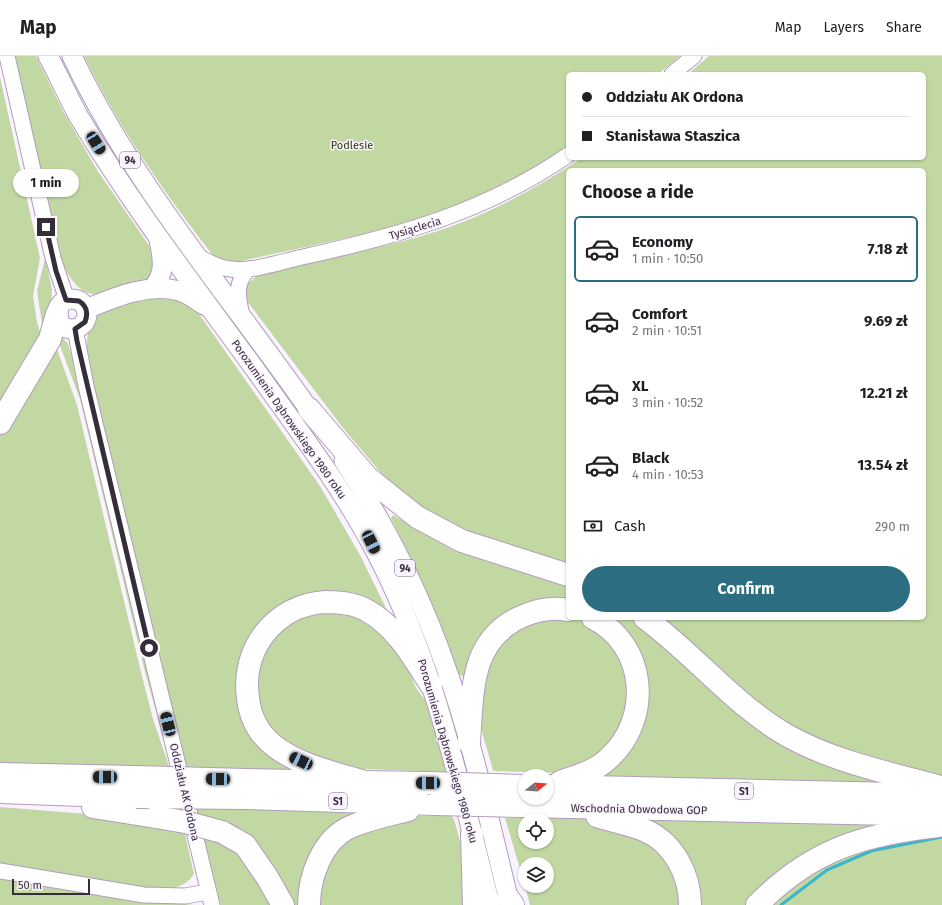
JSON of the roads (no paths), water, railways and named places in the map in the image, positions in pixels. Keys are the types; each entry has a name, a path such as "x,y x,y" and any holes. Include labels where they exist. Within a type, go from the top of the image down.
{"highway":[{"path":"0,423 47,344 62,307"},
{"path":"309,409 367,477 417,516 462,541 566,574"},
{"path":"368,783 314,767 289,755 273,745 263,736 252,716 247,689 247,670 252,655 259,642 268,628 280,617 295,609 319,603 334,602 353,605 366,610 390,628 405,645 431,685"},
{"path":"469,742 474,676 489,641 506,625 526,614 540,610 560,608 566,610"},
{"path":"554,784 581,775 596,768 609,759 626,738 634,720 639,695 633,664 627,649 618,637 596,620"},
{"path":"647,620 733,697 788,736 808,746 862,766 942,787"},
{"name":"Wschodnia Obwodowa GOP","path":"0,774 135,787 246,789 430,797 518,793"},
{"name":"Wschodnia Obwodowa GOP","path":"246,789 368,783 430,797"},
{"name":"Wschodnia Obwodowa GOP","path":"554,786 942,796"},
{"name":"Wschodnia Obwodowa GOP","path":"0,792 56,794 135,787"},
{"path":"56,794 88,806 185,822 222,832 239,840 252,854 283,905"},
{"path":"309,905 309,895 316,866 334,838 347,829 430,797"},
{"name":"Wschodnia Obwodowa GOP","path":"554,802 569,807 942,816"},
{"path":"569,807 627,824 655,836 665,844 681,865 689,889 690,905"},
{"path":"757,905 786,878 834,850 877,835 942,826"},
{"path":"472,834 474,905"}],"main road":[{"name":"Porozumienia Dąbrowskiego 1980 roku","path":"48,56 79,116 159,237 320,460 367,536 412,631 431,685 472,834 505,903"},
{"name":"Porozumienia Dąbrowskiego 1980 roku","path":"72,56 85,84 122,148 148,187 309,409 362,490 402,562 426,614 446,665 469,742 505,903"},
{"path":"152,289 161,277 163,270 159,237"},
{"path":"86,309 116,297 152,289 182,292 211,309"},
{"path":"76,300 84,305 86,309 87,315 85,322 75,329 69,329 62,326 62,307 76,300"}],"street":[{"path":"7,56 52,253 62,307"},
{"path":"674,72 694,56"},
{"name":"Tysiąclecia","path":"199,257 223,268 249,270 361,244 435,222 503,194 566,156"},
{"path":"242,317 238,287 239,281 249,270"},
{"name":"Oddziału AK Ordona","path":"75,329 88,393 210,899"},
{"path":"0,871 144,895 184,896 210,899"}],"waterway":[{"path":"781,905 827,870 871,851 942,837"}],"park label":[{"name":"Podlesie","path":"352,145"}]}
